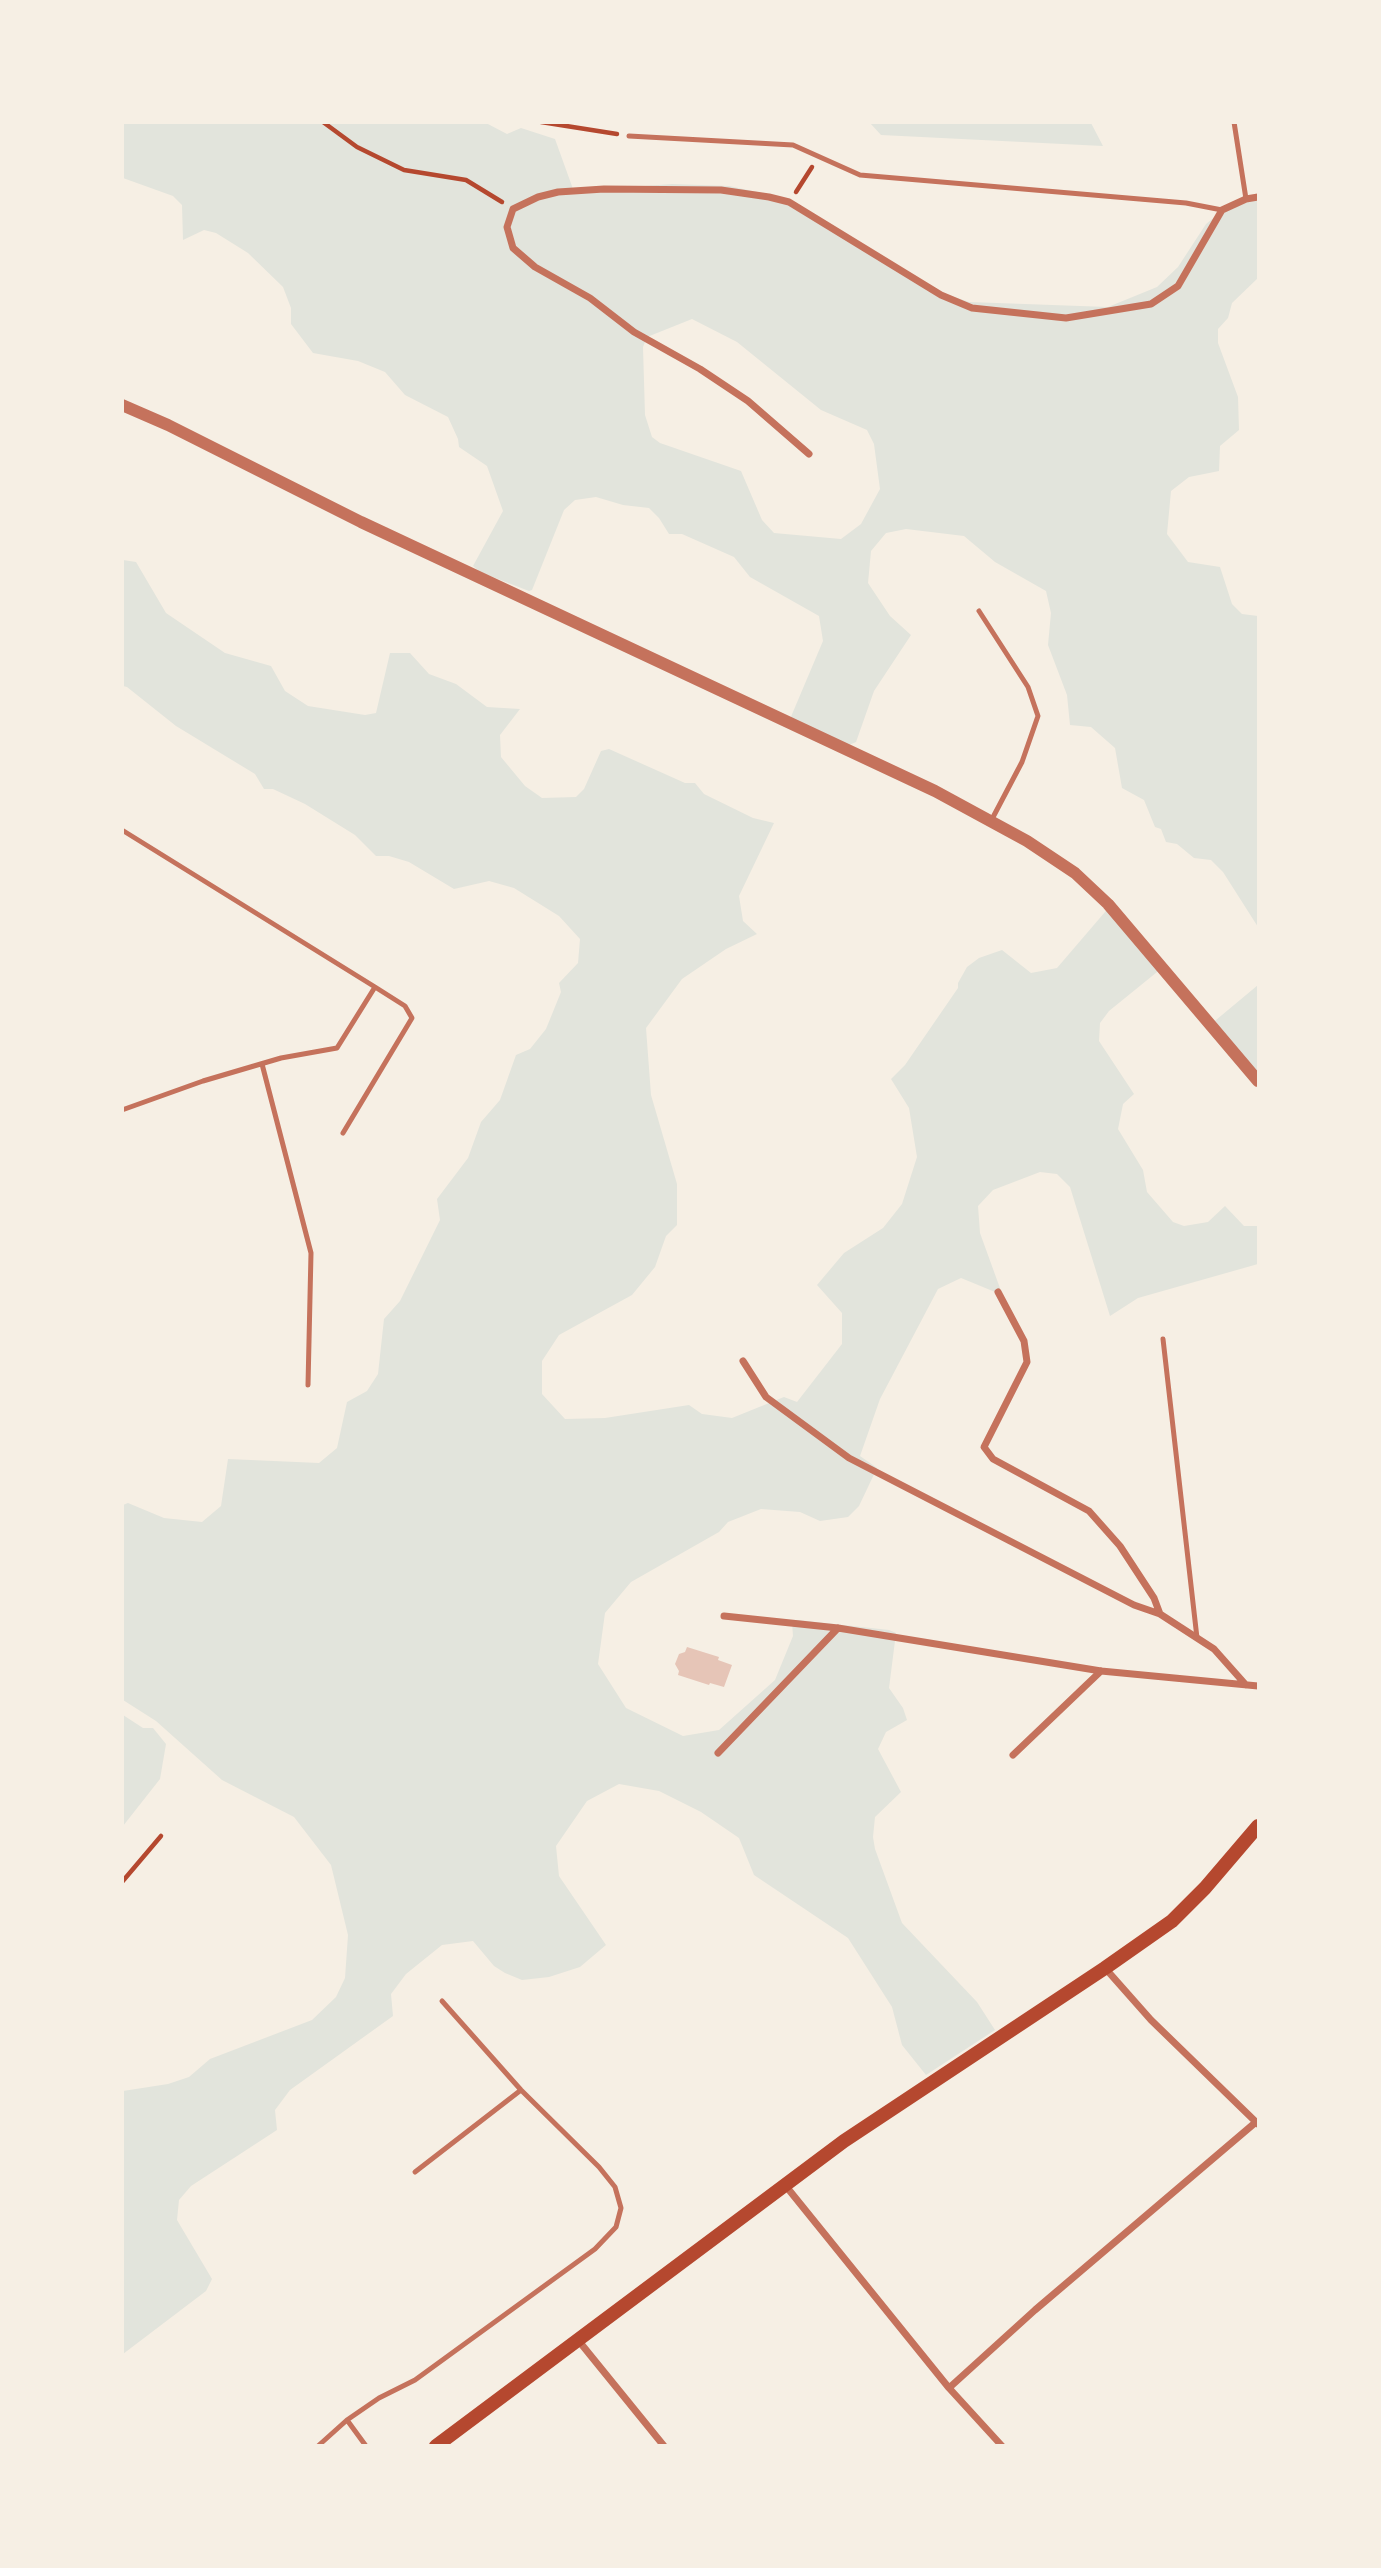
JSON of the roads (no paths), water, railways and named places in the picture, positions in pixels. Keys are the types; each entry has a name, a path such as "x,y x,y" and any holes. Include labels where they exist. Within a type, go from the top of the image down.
{"main road":[{"path":"436,2445 785,2185 903,2101 1172,1921 1205,1888 1258,1826"}],"street":[{"path":"809,454 748,401 700,369 660,348 614,318 590,298 535,267 513,248 507,227 513,209 538,197 558,192 604,189 722,190 769,197 789,202 941,295 972,308 1066,317 1151,304 1178,286 1222,210 1258,197"},
{"path":"122,405 361,522 935,791 1027,841 1075,873 1108,904 1258,1081"},
{"path":"998,1292 1024,1341 1027,1362 984,1447 993,1459 1088,1511 1120,1546 1154,1598 1160,1614"},
{"path":"743,1361 766,1397 849,1458 1134,1605 1160,1614 1214,1649 1246,1685"},
{"path":"724,1616 838,1628 1101,1671 1258,1686"},
{"path":"718,1753 838,1628"},
{"path":"1013,1755 1101,1671"},
{"path":"950,2388 1035,2310 1257,2123 1151,2020 1105,1968"},
{"path":"785,2185 950,2388 1002,2445"},
{"path":"577,2340 664,2445"}],"lane":[{"path":"1234,122 1247,199"},
{"path":"629,136 793,145 860,175 1186,203 1222,210"},
{"path":"979,611 1028,687 1038,716 1022,762 991,821"},
{"path":"122,830 405,1006 412,1018 343,1133"},
{"path":"122,1110 203,1081 262,1064 337,1048 375,987"},
{"path":"262,1064 311,1253 308,1385"},
{"path":"1163,1339 1197,1638"},
{"path":"318,2445 347,2420 379,2398 415,2380 595,2249 616,2227 621,2208 615,2187 600,2167 521,2090 442,2001"},
{"path":"415,2172 521,2090"},
{"path":"347,2420 366,2445"}]}
